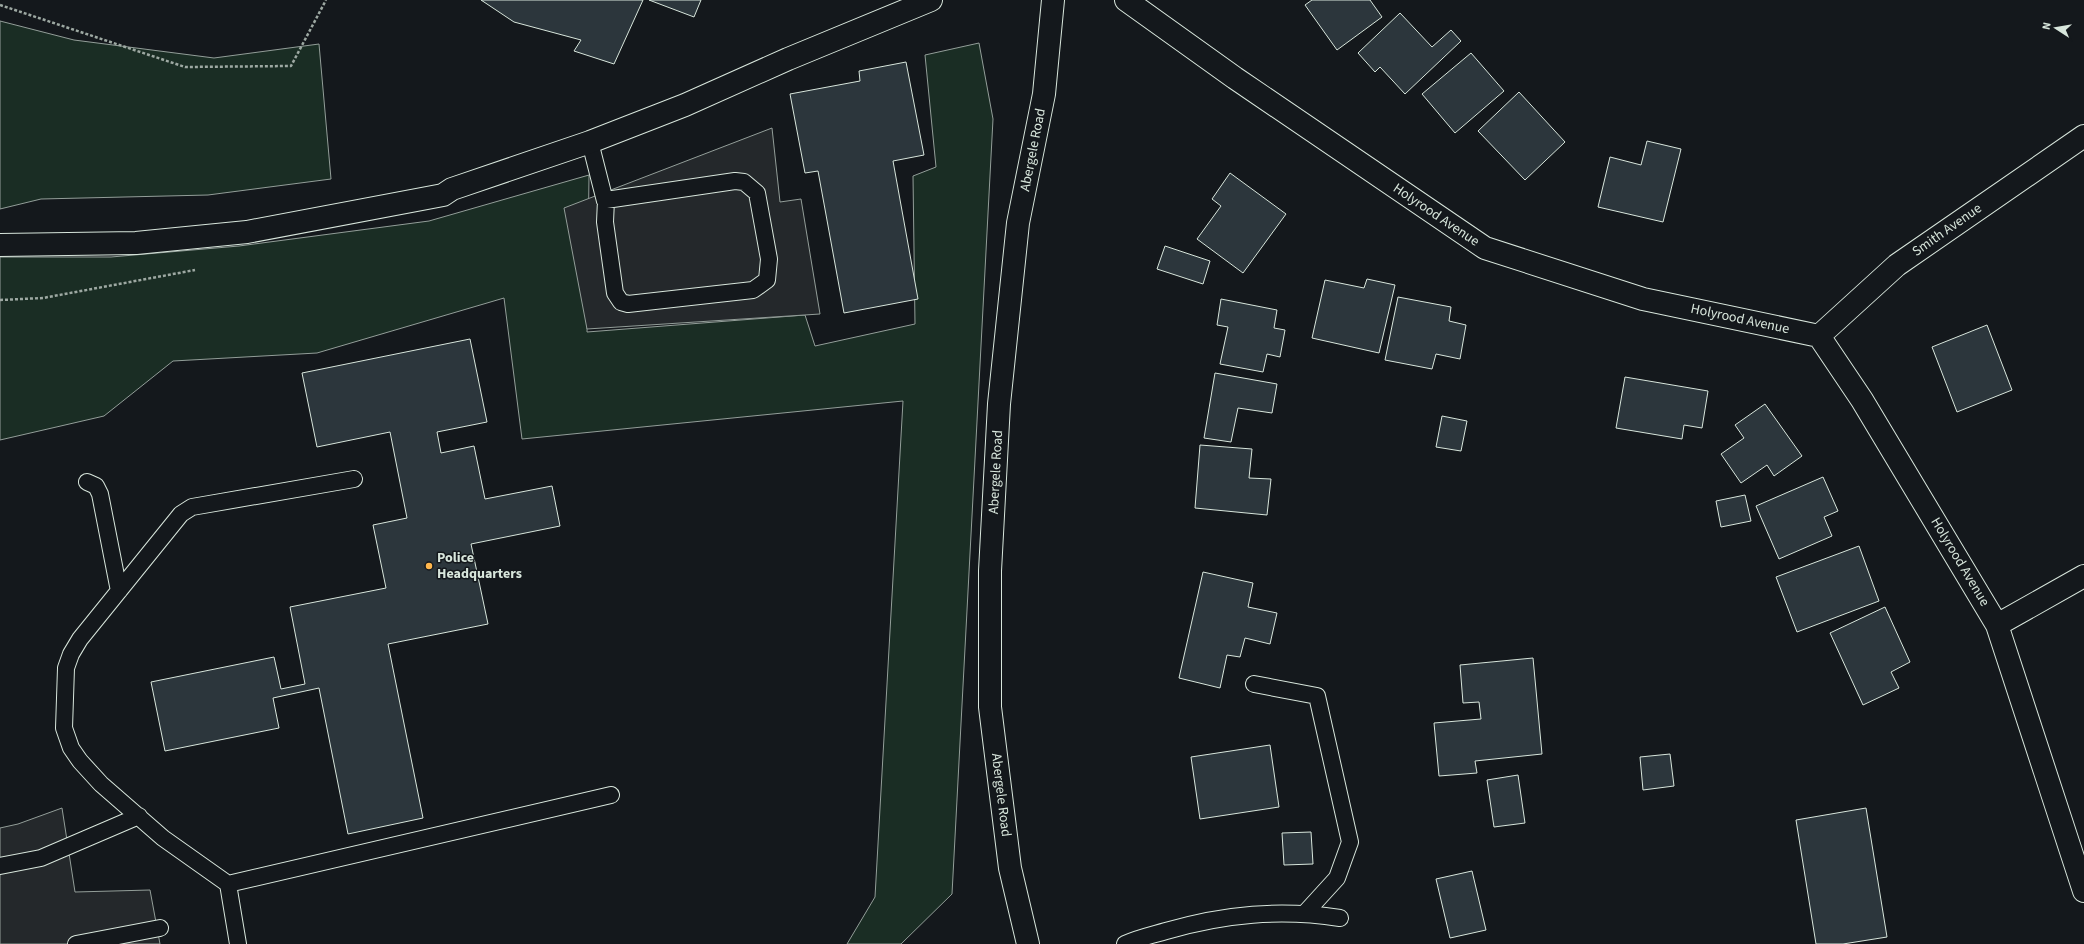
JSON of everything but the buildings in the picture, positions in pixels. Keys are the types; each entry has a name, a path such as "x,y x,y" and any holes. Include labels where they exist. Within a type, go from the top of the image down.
{"street":[{"path":"0,245 136,243 247,232 443,195 452,189 590,142 685,105 788,59 931,0"},
{"name":"Abergele Road","path":"1028,944 1010,868 990,707 990,571 999,404 1018,223 1044,94 1053,0"},
{"name":"Holyrood Avenue","path":"1126,0 1235,78 1485,248 1643,299 1819,336 1862,400 1997,625 2084,891"},
{"name":"Smith Avenue","path":"1819,336 1897,265 2084,136"},
{"path":"1997,625 2084,576"}],"lane":[{"path":"590,142 605,201 605,222 615,293 621,302 628,304 752,290 768,280 769,259 757,193 744,182 735,181 605,201"},
{"path":"238,944 228,884 163,838 101,784 80,762 71,748 64,728 66,668 71,654 119,591 181,514 192,506 354,479"},
{"path":"87,482 96,486 100,494 119,591"},
{"path":"1254,684 1317,696 1347,826 1350,842 1337,878 1306,912"},
{"path":"228,884 611,795"},
{"path":"0,866 42,858 139,816"},
{"path":"1125,944 1196,922 1258,913 1306,912 1340,918"},
{"path":"76,944 160,928"}],"path":[{"path":"0,5 185,67 291,66 326,0"}],"green space":[{"path":"0,21 74,40 214,58 319,44 331,179 208,195 41,199 0,209"},
{"path":"979,43 993,119 952,894 901,944 847,944 875,897 903,401 522,439 504,298 317,353 173,361 104,416 0,440 0,257 111,257 239,246 429,221 589,175 587,332 805,315 815,346 915,324 913,176 936,167 925,55"}],"shaded area":[{"path":"772,128 780,202 801,199 820,314 587,329 564,208"},
{"path":"62,808 75,892 150,890 160,944 0,944 0,828 18,824"}],"place":[{"name":"Police Headquarters","path":"429,566"}]}
